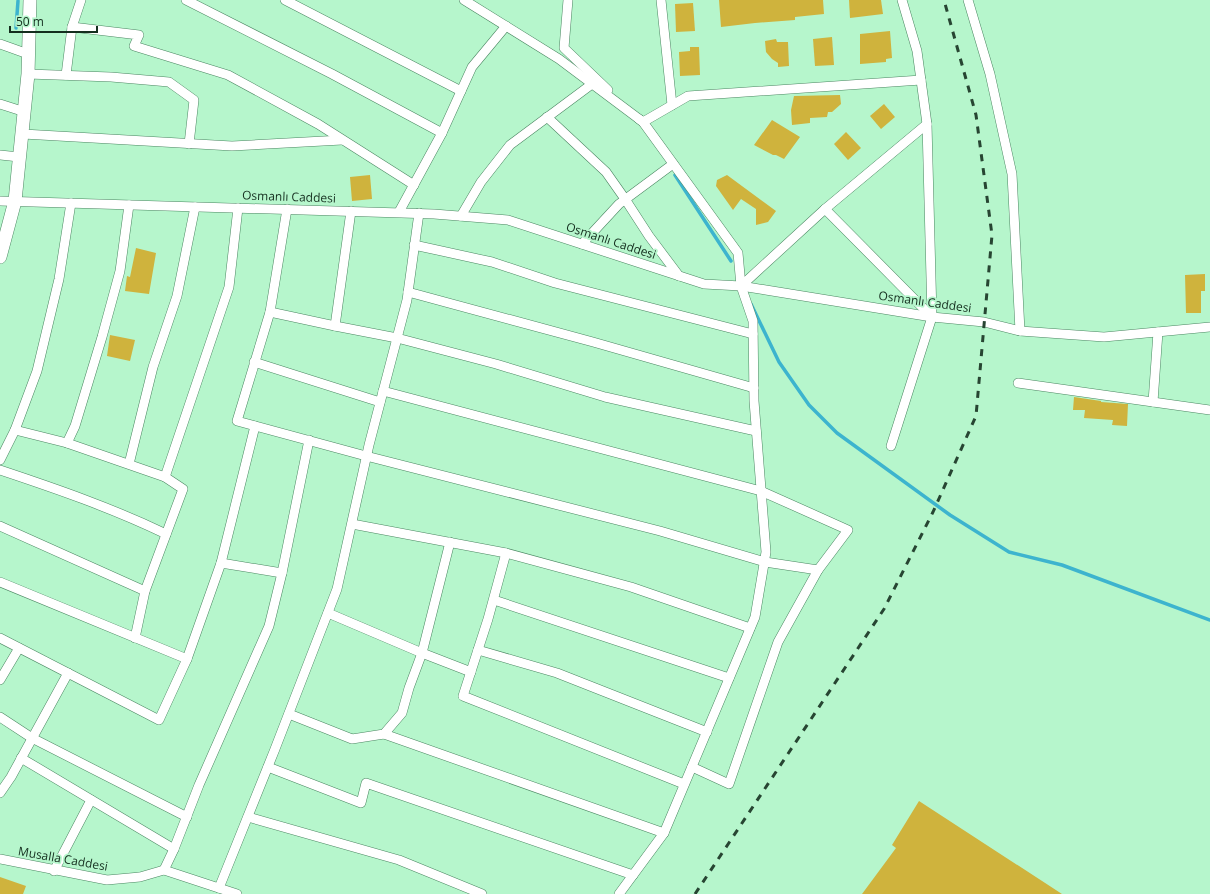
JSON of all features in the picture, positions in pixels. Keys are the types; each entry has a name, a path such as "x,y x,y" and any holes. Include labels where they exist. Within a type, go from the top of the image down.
{"street":[{"path":"0,256 15,201 19,157 23,134 28,74 30,0"},
{"path":"66,75 72,27 81,0"},
{"path":"186,0 332,74 442,133"},
{"path":"285,0 461,91"},
{"path":"464,0 559,59 643,122"},
{"path":"568,0 564,48 643,122 738,253 741,286 753,321 756,430 766,552 755,617 664,833 619,894"},
{"path":"661,0 672,105"},
{"path":"891,446 932,317 927,124 917,51 902,0"},
{"path":"968,0 990,74 1012,174 1020,331"},
{"path":"399,212 442,133 472,67 506,26"},
{"path":"72,27 139,35 134,46 228,75 318,124 414,185"},
{"path":"0,44 28,54"},
{"path":"28,74 168,82 194,100 189,144"},
{"path":"643,122 688,96 921,80"},
{"path":"462,216 481,182 510,145 592,84"},
{"path":"0,104 25,112"},
{"path":"547,117 606,172 649,236 679,276"},
{"path":"741,286 825,209 927,124"},
{"path":"23,134 232,146 342,140"},
{"path":"0,154 19,157"},
{"path":"582,244 619,204 673,164"},
{"name":"Osmanlı Caddesi","path":"0,201 399,212 508,220 704,284 741,286 932,317 984,322 1020,331 1104,337 1210,327"},
{"path":"0,460 15,430 36,371 59,279 71,203"},
{"path":"67,443 75,426 120,271 129,205"},
{"path":"129,464 153,367 177,296 195,206"},
{"path":"166,477 229,288 238,208"},
{"path":"287,209 270,312 237,421 660,532 765,562 818,570"},
{"path":"825,209 932,317"},
{"path":"335,326 351,211"},
{"path":"219,888 289,714 337,589 366,456 408,292 419,213"},
{"path":"414,245 492,262 555,283 753,334"},
{"path":"408,292 593,342 754,388"},
{"path":"270,312 397,338 496,364 605,397 756,430"},
{"path":"1153,402 1158,332"},
{"path":"254,362 380,402"},
{"path":"1018,384 1210,410"},
{"path":"383,391 761,491 848,530 818,570 778,642 729,784 692,767"},
{"path":"0,638 159,720 187,659 221,563 255,426"},
{"path":"15,430 67,443 129,464 166,477 183,489 145,591 136,638"},
{"path":"237,894 164,870 174,850 199,786 269,626 282,573 309,440"},
{"path":"0,470 57,489 131,517 166,534"},
{"path":"352,524 506,554 631,587 750,628"},
{"path":"0,526 145,591"},
{"path":"384,734 402,713 409,688 422,653 450,542"},
{"path":"506,554 494,600 462,696 684,784"},
{"path":"221,563 282,573"},
{"path":"0,582 187,659"},
{"path":"494,600 729,678"},
{"path":"328,614 471,672"},
{"path":"0,680 19,648"},
{"path":"478,650 558,673 707,732"},
{"path":"0,793 68,673"},
{"path":"289,714 352,739 384,734 664,833"},
{"path":"0,716 32,738 187,816"},
{"path":"21,758 174,850"},
{"path":"268,767 361,803 366,783 633,875"},
{"path":"54,871 91,800"},
{"path":"248,817 399,860 482,894"},
{"name":"Musalla Caddesi","path":"0,859 54,871 107,880 140,877 164,870"}],"building":[{"path":"719,0 823,0 824,14 795,17 795,20 721,27"},
{"path":"849,0 881,0 883,14 850,18"},
{"path":"693,3 695,31 676,32 675,4"},
{"path":"890,31 892,58 886,59 886,62 860,64 860,34"},
{"path":"832,37 834,65 815,66 813,39"},
{"path":"776,39 777,42 788,42 789,66 778,67 778,63 766,52 765,41"},
{"path":"690,47 699,47 700,75 680,76 679,52 690,51"},
{"path":"840,95 841,104 832,112 828,112 827,117 810,118 810,123 792,125 791,110 794,96"},
{"path":"884,104 895,117 881,129 870,116"},
{"path":"772,120 800,137 784,159 754,145"},
{"path":"846,132 861,148 848,160 834,144"},
{"path":"370,175 372,199 352,201 350,177"},
{"path":"727,175 776,211 768,222 756,225 756,209 741,199 733,210 716,186 717,180"},
{"path":"136,248 156,253 149,294 125,291 127,276 130,277"},
{"path":"1205,274 1205,291 1201,291 1201,313 1186,313 1185,275"},
{"path":"110,335 135,340 130,361 107,356"},
{"path":"1074,397 1101,402 1128,404 1127,426 1112,425 1113,420 1084,418 1085,410 1073,410"},
{"path":"919,801 1062,894 862,894 896,848 892,845"},
{"path":"0,877 26,886 23,894 0,894"}],"waterway":[{"path":"16,28 18,1"},
{"path":"675,175 731,261"},
{"path":"751,304 779,362 809,405 837,433 950,515 1009,552 1062,565 1210,620"}],"railway":[{"path":"695,894 884,609 933,512 976,416 992,235 976,115 944,0"}]}
